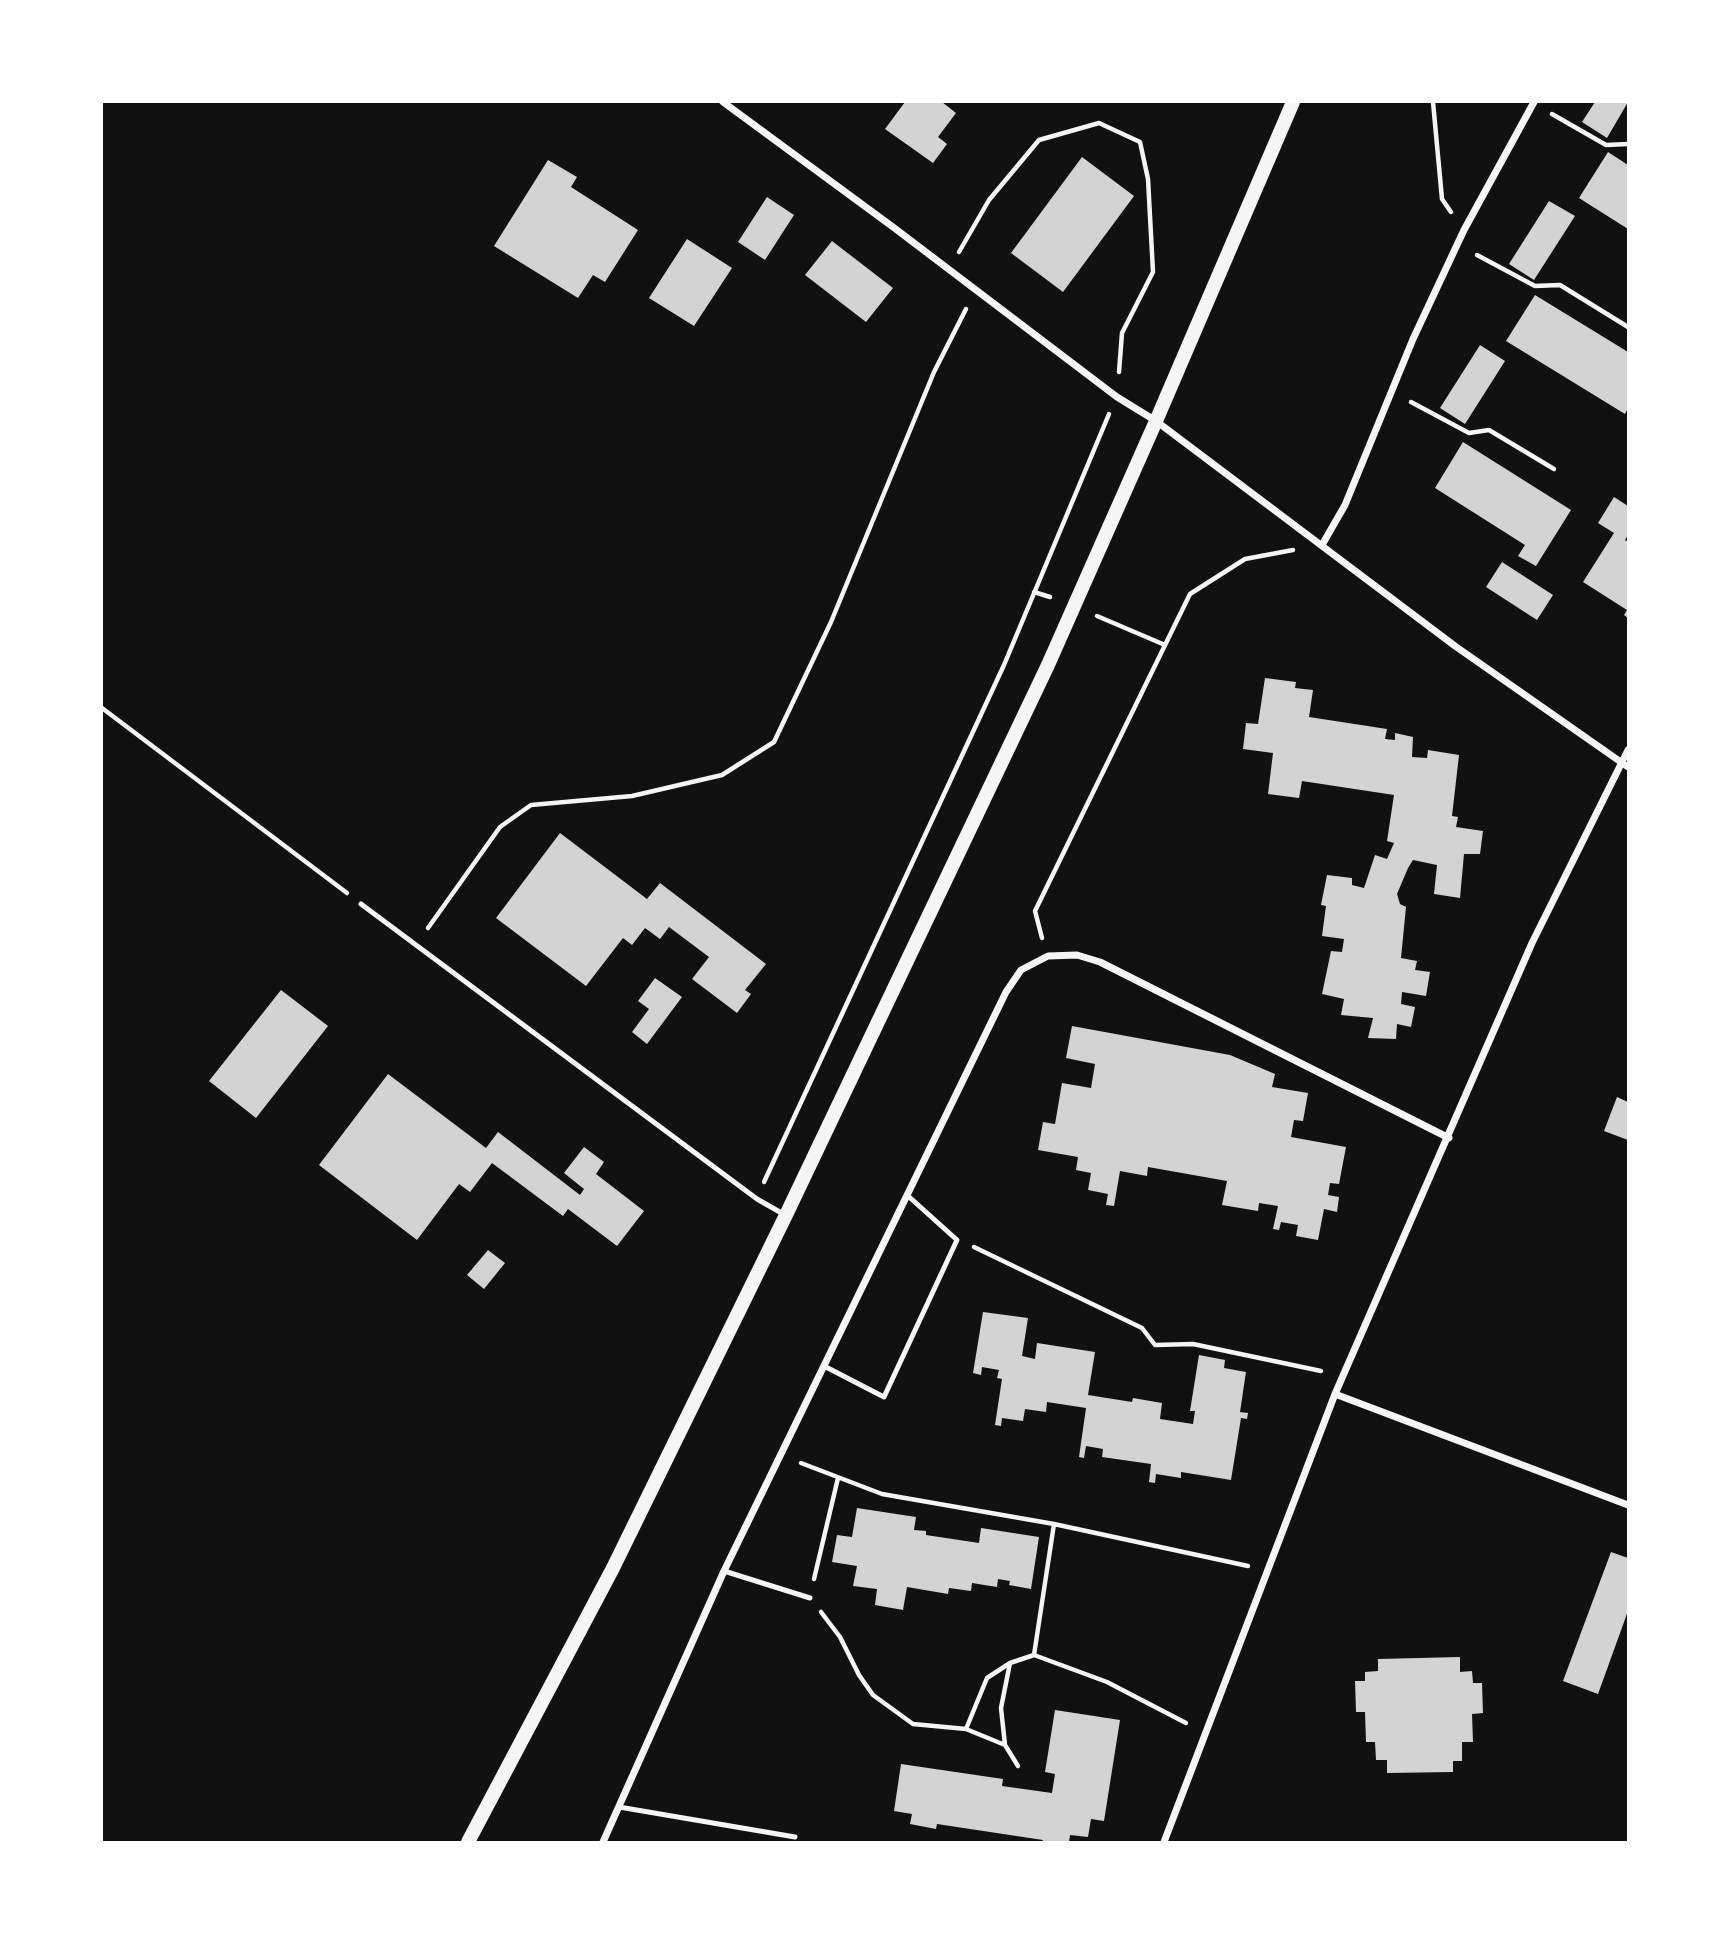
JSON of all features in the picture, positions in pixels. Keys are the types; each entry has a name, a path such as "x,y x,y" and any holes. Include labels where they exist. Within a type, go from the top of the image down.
{"main road":[{"path":"468,1843 613,1567 786,1215 1074,606 1293,102"}],"street":[{"path":"723,102 1117,397 1156,421 1455,646 1625,764"},
{"path":"1322,545 1345,505 1391,392 1464,230 1533,102"},
{"path":"1164,1843 1335,1394 1532,943 1625,764 1629,750"},
{"path":"603,1843 724,1571 1006,992 1021,970 1048,956 1077,955 1100,962 1449,1138"},
{"path":"1335,1394 1629,1505"}],"lane":[{"path":"362,904 757,1199 786,1215"},
{"path":"824,1366 884,1397 957,1240 907,1195"},
{"path":"724,1571 810,1598"},
{"path":"619,1807 795,1837"}],"path":[{"path":"1433,102 1443,199 1464,230"},
{"path":"1533,102 1606,145 1629,144"},
{"path":"757,1199 1004,665 1117,397 1122,332 1153,272 1148,179 1140,142 1099,123 1039,140 989,200 949,270"},
{"path":"1458,244 1535,286 1560,285 1629,327"},
{"path":"415,945 500,827 531,805 632,796 722,775 774,742 831,622 934,372 976,290"},
{"path":"1391,392 1469,433 1489,430 1554,469"},
{"path":"1048,956 1035,911 1190,594 1245,559 1322,545"},
{"path":"1034,592 1165,645"},
{"path":"102,708 362,904"},
{"path":"957,1240 995,1255 1142,1328 1155,1345 1193,1344 1343,1376"},
{"path":"780,1456 882,1494 1055,1524 1267,1570"},
{"path":"838,1478 810,1598 840,1637 859,1675 873,1695 913,1724 966,1728 1005,1745"},
{"path":"1034,1655 1055,1524"},
{"path":"966,1728 987,1678 1010,1663 1034,1655 1107,1682 1205,1733"},
{"path":"1010,1663 1001,1708 1005,1745 1018,1766"}],"building":[{"path":"905,102 942,102 956,113 938,137 947,144 933,163 885,129"},
{"path":"1595,102 1628,102 1607,138 1582,122"},
{"path":"1608,152 1628,165 1628,229 1579,198"},
{"path":"1082,157 1134,196 1063,292 1011,253"},
{"path":"548,160 577,177 571,187 638,230 605,282 593,275 578,298 494,246"},
{"path":"767,197 794,215 765,260 738,242"},
{"path":"1549,201 1575,216 1534,280 1509,264"},
{"path":"687,239 732,268 694,326 649,298"},
{"path":"832,241 893,288 866,322 805,275"},
{"path":"1535,295 1628,352 1628,408 1625,414 1506,341"},
{"path":"1480,345 1505,361 1465,424 1440,408"},
{"path":"1463,442 1571,510 1536,566 1518,556 1525,545 1435,488"},
{"path":"1614,497 1628,506 1628,535 1625,540 1628,542 1628,618 1624,615 1627,610 1583,582 1614,533 1598,523"},
{"path":"1502,562 1553,595 1537,620 1486,587"},
{"path":"1265,678 1296,682 1295,688 1313,690 1309,717 1387,729 1385,739 1395,740 1395,733 1413,737 1412,757 1427,758 1428,750 1459,755 1452,816 1458,817 1456,827 1483,831 1480,854 1464,854 1460,898 1434,894 1437,865 1413,860 1408,868 1397,894 1400,904 1406,907 1401,958 1417,961 1415,970 1430,972 1426,996 1402,992 1401,1004 1415,1007 1411,1027 1397,1024 1396,1039 1368,1038 1373,1018 1341,1015 1344,999 1322,994 1331,951 1342,952 1344,939 1322,936 1326,906 1321,905 1327,875 1352,878 1352,885 1364,888 1375,855 1387,859 1394,843 1387,841 1394,795 1302,781 1299,798 1268,794 1273,753 1243,749 1246,723 1258,724"},
{"path":"560,833 647,899 660,883 766,964 745,990 751,994 737,1013 692,979 709,957 669,927 660,939 645,928 632,945 623,938 586,986 496,918"},
{"path":"655,978 682,997 647,1044 632,1032 649,1009 638,1001"},
{"path":"281,990 328,1026 256,1118 209,1081"},
{"path":"1072,1026 1230,1055 1275,1074 1272,1087 1308,1093 1303,1121 1294,1120 1291,1137 1346,1147 1339,1184 1330,1183 1328,1195 1339,1197 1337,1212 1324,1209 1318,1240 1296,1236 1298,1225 1281,1222 1279,1230 1273,1229 1278,1206 1259,1203 1258,1211 1222,1205 1227,1181 1148,1167 1147,1176 1120,1171 1114,1206 1106,1205 1108,1194 1088,1190 1091,1173 1076,1170 1078,1157 1038,1150 1043,1122 1055,1124 1062,1083 1091,1088 1095,1064 1066,1058"},
{"path":"388,1074 486,1148 498,1132 580,1195 584,1189 564,1173 584,1147 604,1162 596,1174 644,1211 617,1246 568,1209 563,1216 492,1163 470,1192 459,1184 417,1240 319,1165"},
{"path":"1617,1097 1628,1102 1628,1140 1604,1131"},
{"path":"488,1250 505,1263 484,1289 467,1275"},
{"path":"983,1312 1028,1318 1022,1356 1035,1359 1037,1343 1095,1352 1088,1395 1132,1402 1133,1398 1162,1403 1160,1419 1193,1424 1195,1411 1190,1411 1199,1355 1225,1360 1224,1368 1246,1372 1240,1412 1248,1413 1247,1419 1241,1418 1231,1480 1181,1472 1181,1478 1156,1474 1155,1483 1149,1482 1151,1464 1102,1457 1103,1449 1086,1446 1084,1458 1079,1457 1086,1408 1047,1402 1046,1412 1025,1409 1023,1421 1002,1418 1001,1426 995,1425 1002,1379 997,1378 999,1370 982,1367 981,1375 973,1373"},
{"path":"857,1508 916,1517 914,1530 926,1531 926,1535 979,1543 981,1528 1039,1537 1031,1589 1009,1585 1010,1581 998,1579 997,1587 972,1583 971,1591 949,1588 948,1594 907,1587 903,1610 875,1605 877,1589 853,1586 857,1566 832,1562 837,1535 852,1537"},
{"path":"1611,1552 1628,1558 1628,1611 1598,1694 1563,1681"},
{"path":"1460,1657 1460,1672 1472,1671 1473,1683 1482,1683 1483,1713 1472,1714 1473,1742 1462,1742 1462,1761 1453,1761 1453,1772 1387,1773 1387,1760 1376,1760 1375,1742 1366,1742 1365,1712 1356,1712 1355,1681 1365,1681 1365,1672 1378,1671 1378,1659"},
{"path":"1055,1710 1120,1720 1104,1821 1091,1819 1088,1837 1070,1835 1069,1842 1042,1842 1043,1840 937,1824 936,1829 910,1824 912,1814 894,1811 901,1764 1003,1779 1002,1786 1052,1793 1055,1774 1045,1772"}]}
